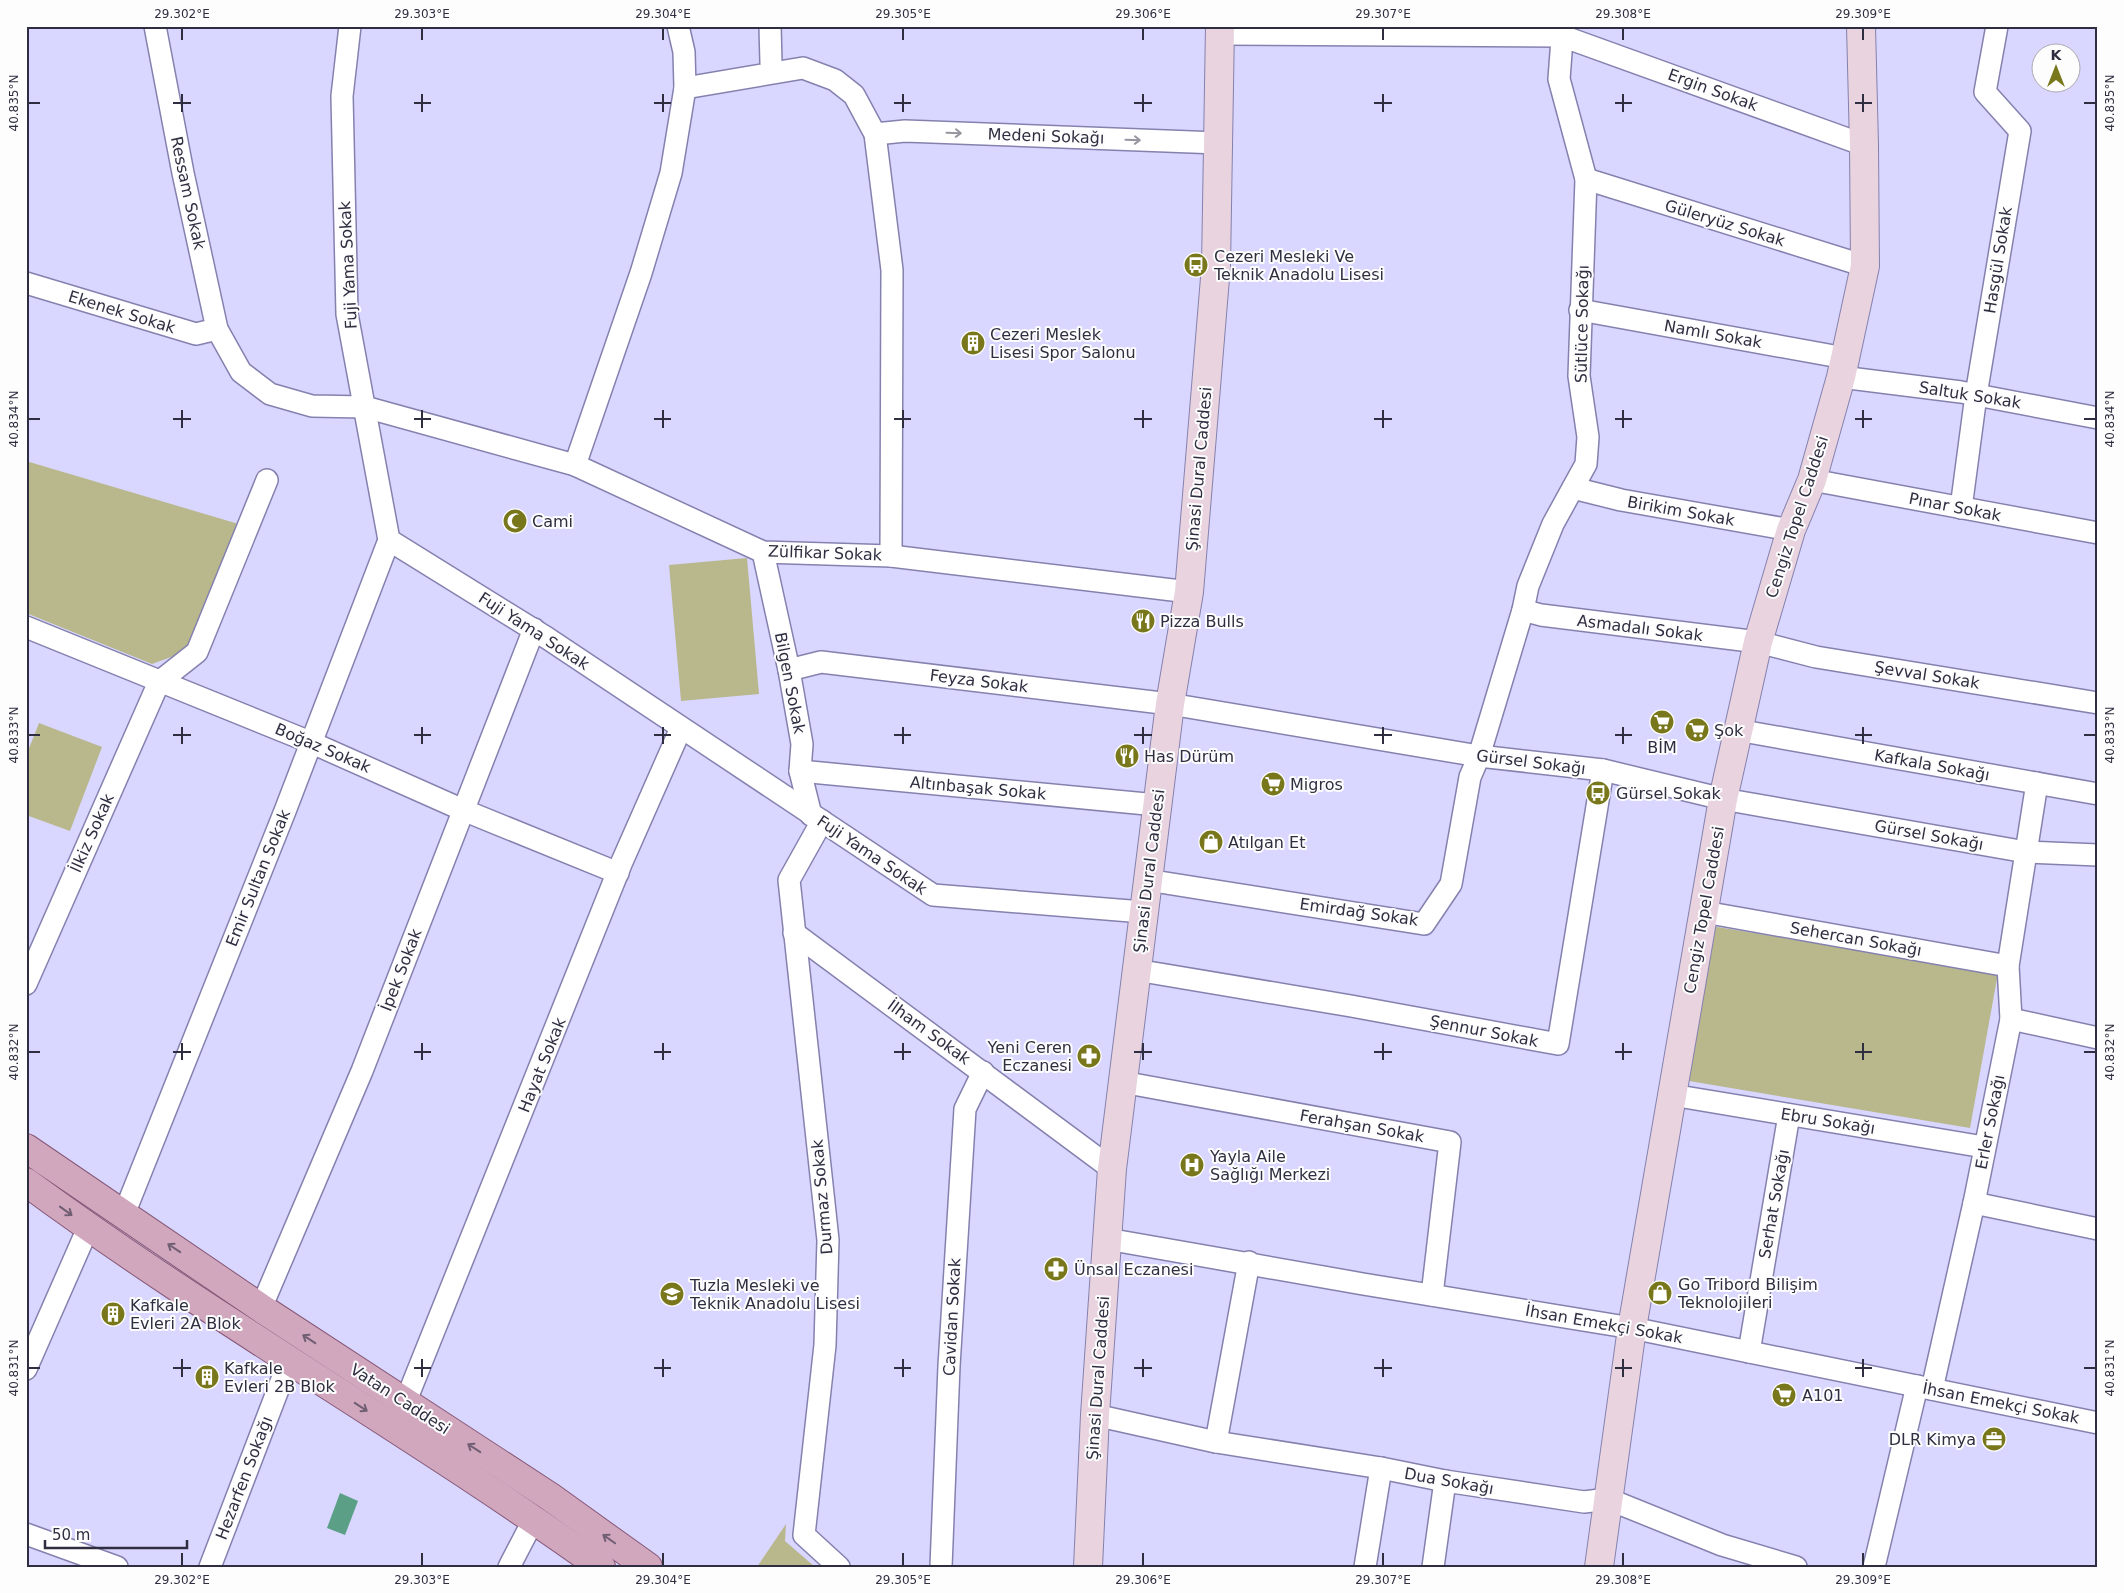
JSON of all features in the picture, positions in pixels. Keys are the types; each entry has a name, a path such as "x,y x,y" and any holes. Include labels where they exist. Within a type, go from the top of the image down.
{"main road":[{"name":"Vatan Caddesi","path":"26,1148 262,1308 549,1496 648,1567"},
{"name":"Vatan Caddesi","path":"26,1182 88,1228 289,1361 534,1519 601,1567"}],"street":[{"name":"Ressam Sokak","path":"155,26 183,172 217,329 241,372 270,394 312,406 366,408"},
{"name":"Fuji Yama Sokak","path":"350,26 342,96 347,314 390,540 534,630 933,895 1143,912"},
{"path":"575,465 641,273 671,174 685,88 684,52 678,26"},
{"path":"770,26 772,67"},
{"name":"Cengiz Topel Caddesi","path":"1599,1567 1632,1328 1723,799 1737,730 1758,642 1791,530 1812,480 1843,368 1865,266 1861,26"},
{"name":"Hasgül Sokak","path":"1961,508 1976,395 2020,131 1985,92 1997,26"},
{"name":"Ergin Sokak","path":"1220,30 1562,31 1864,145"},
{"name":"Şinasi Dural Caddesi","path":"1088,1567 1095,1415 1112,1169 1170,704 1189,592 1216,266 1220,30"},
{"name":"Sütlüce Sokağı","path":"1479,756 1523,610 1528,586 1553,524 1586,464 1588,437 1579,376 1586,179 1559,79 1562,31"},
{"path":"701,72 741,63 803,68 834,80 854,95 875,134 892,270 892,556"},
{"path":"685,88 772,67"},
{"name":"Medeni Sokağı","path":"875,134 905,131 1218,143"},
{"name":"Güleryüz Sokak","path":"1586,179 1865,266"},
{"name":"Ekenek Sokak","path":"26,283 196,334 217,329"},
{"name":"Namlı Sokak","path":"1580,310 1843,368"},
{"name":"Saltuk Sokak","path":"1843,368 2098,418"},
{"name":"Zülfikar Sokak","path":"366,408 575,465 763,552 892,556 1189,592"},
{"path":"159,682 197,652 266,480"},
{"name":"Pınar Sokak","path":"1812,480 2098,533"},
{"name":"Birikim Sokak","path":"1573,488 1621,500 1791,530"},
{"name":"Emir Sultan Sokak","path":"124,1214 285,811 310,742 390,540"},
{"name":"Bilgen Sokak","path":"763,552 789,670 802,744 800,771 817,818"},
{"name":"Asmadalı Sokak","path":"1523,610 1541,615 1758,642"},
{"name":"Boğaz Sokak","path":"26,627 310,742 463,810 618,873"},
{"name":"İpek Sokak","path":"262,1308 362,1071 534,630"},
{"name":"Şevval Sokak","path":"1758,642 1816,657 2098,703"},
{"name":"Feyza Sokak","path":"789,670 821,662 1170,704"},
{"name":"İlkiz Sokak","path":"29,971 159,682"},
{"name":"Gürsel Sokağı","path":"1170,704 1479,756 1603,770 1723,799 2026,852 2098,855"},
{"name":"Hayat Sokak","path":"405,1403 618,873 681,728"},
{"name":"Kafkala Sokağı","path":"1737,730 2098,794"},
{"name":"Emirdağ Sokak","path":"1148,880 1424,924 1451,884 1470,777 1479,756"},
{"name":"Şennur Sokak","path":"1136,970 1351,1006 1558,1044 1603,770"},
{"name":"Altınbaşak Sokak","path":"800,771 1157,805"},
{"name":"Erler Sokağı","path":"1876,1566 1974,1203 2011,1019 2008,966 2037,783"},
{"name":"Durmaz Sokak","path":"817,818 789,880 828,1240 825,1345 804,1535 839,1567"},
{"name":"Sehercan Sokağı","path":"1704,912 2008,966"},
{"name":"İlham Sokak","path":"794,933 1112,1169"},
{"path":"2011,1019 2098,1038"},
{"name":"Cavidan Sokak","path":"941,1567 949,1366 965,1109 983,1072"},
{"name":"Ferahşan Sokak","path":"1122,1082 1450,1142 1432,1295"},
{"name":"Ebru Sokağı","path":"1672,1095 1984,1147"},
{"name":"Serhat Sokağı","path":"1749,1352 1790,1115"},
{"path":"1974,1203 2098,1230"},
{"path":"26,1369 88,1228"},
{"name":"İhsan Emekçi Sokak","path":"1107,1238 1632,1328 2098,1423"},
{"path":"1216,1442 1249,1262"},
{"name":"Hezarfen Sokağı","path":"210,1567 289,1361"},
{"name":"Dua Sokağı","path":"1095,1415 1216,1442 1381,1468 1445,1481 1584,1502 1608,1499 1722,1545 1796,1567"},
{"path":"1365,1567 1381,1468"},
{"path":"1433,1567 1445,1481"},
{"path":"509,1567 534,1519"},
{"path":"26,1534 117,1567"}],"shaded area":[{"path":"26,461 242,525 193,649 152,664 26,613"},
{"path":"747,558 759,694 681,701 669,565"},
{"path":"39,723 102,747 70,831 26,815 26,756"},
{"path":"1711,926 1998,973 1970,1128 1683,1080"},
{"path":"340,1493 358,1501 345,1535 327,1528"},
{"path":"786,1524 785,1541 815,1567 757,1567"}],"place":[{"name":"Cezeri Mesleki Ve Teknik Anadolu Lisesi","path":"1196,265"},
{"name":"Cezeri Meslek Lisesi Spor Salonu","path":"973,343"},
{"name":"Cami","path":"515,521"},
{"name":"Pizza Bulls","path":"1143,621"},
{"name":"BİM","path":"1662,722"},
{"name":"Şok","path":"1697,730"},
{"name":"Has Dürüm","path":"1127,756"},
{"name":"Migros","path":"1273,784"},
{"name":"Gürsel Sokak","path":"1598,793"},
{"name":"Atılgan Et","path":"1211,842"},
{"name":"Yeni Ceren Eczanesi","path":"1089,1056"},
{"name":"Yayla Aile Sağlığı Merkezi","path":"1192,1165"},
{"name":"Ünsal Eczanesi","path":"1056,1269"},
{"name":"Go Tri̇bord Bi̇li̇şi̇m Teknoloji̇leri","path":"1660,1293"},
{"name":"Tuzla Mesleki ve Teknik Anadolu Lisesi","path":"672,1294"},
{"name":"Kafkale Evleri 2A Blok","path":"113,1314"},
{"name":"Kafkale Evleri 2B Blok","path":"207,1377"},
{"name":"A101","path":"1784,1395"},
{"name":"DLR Kimya","path":"1994,1439"}]}
